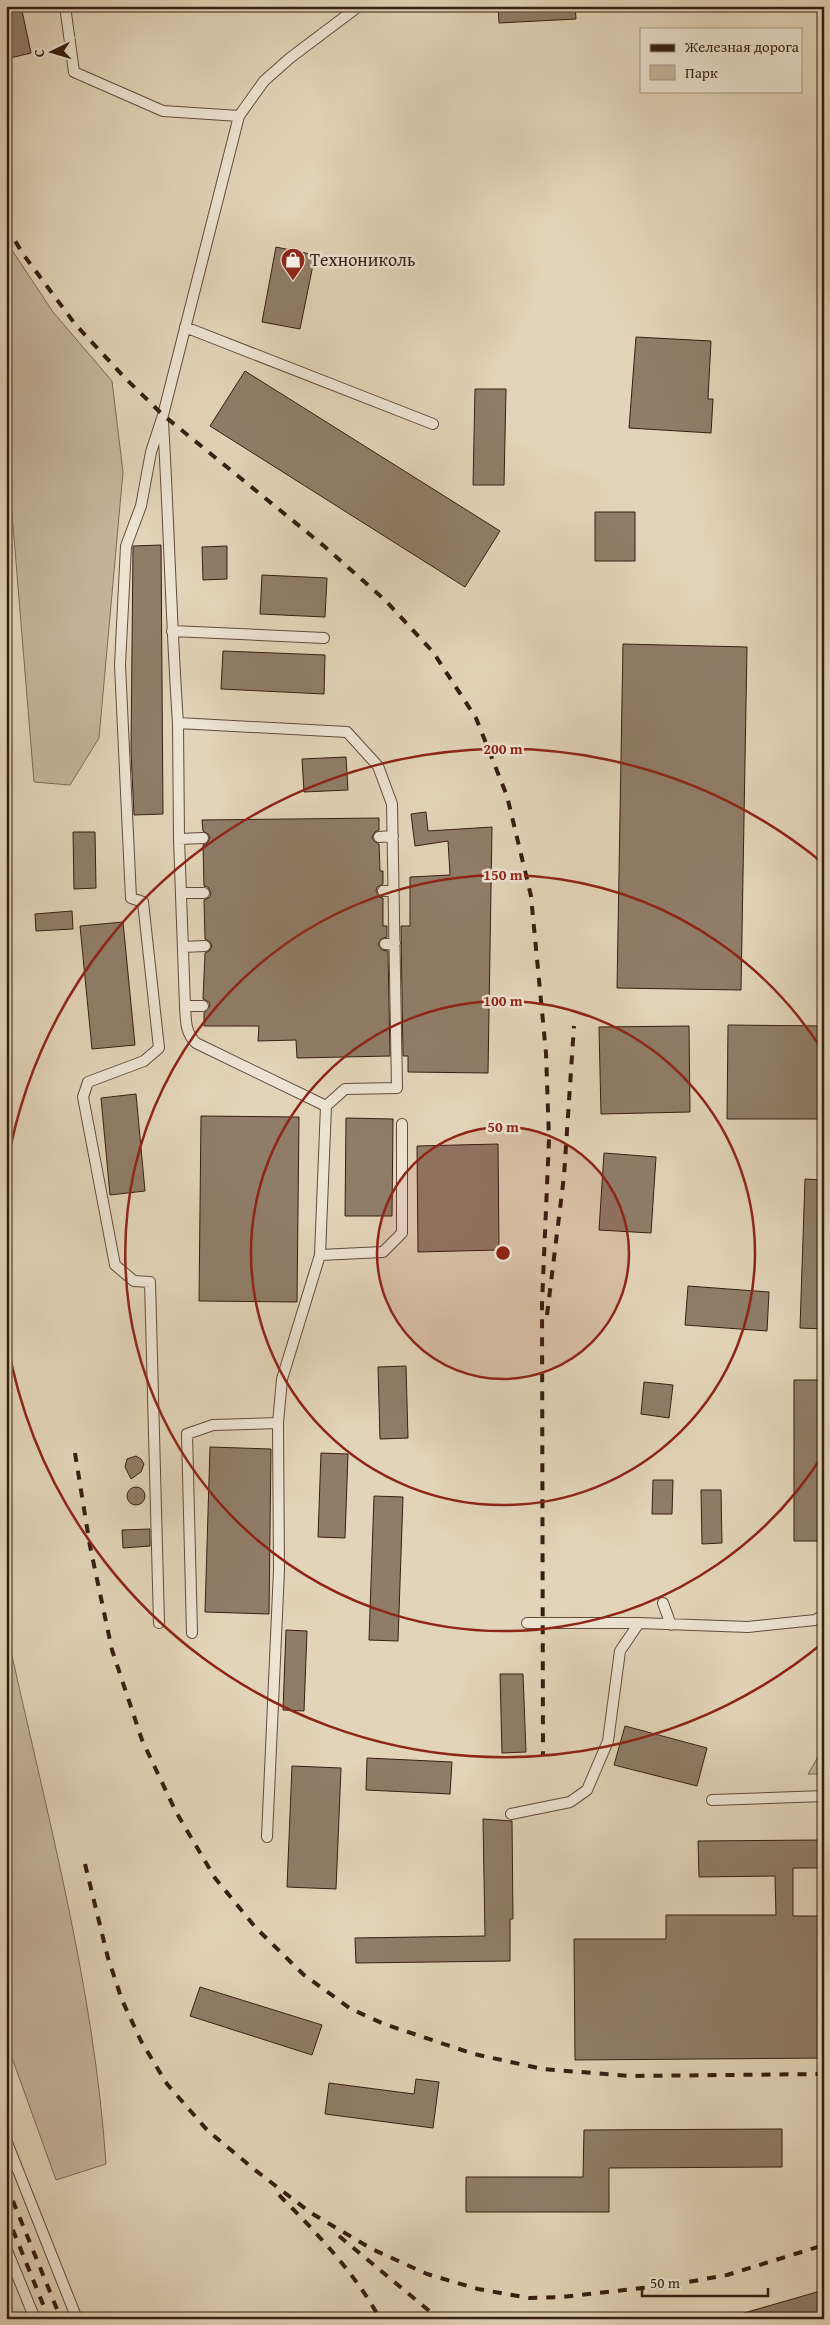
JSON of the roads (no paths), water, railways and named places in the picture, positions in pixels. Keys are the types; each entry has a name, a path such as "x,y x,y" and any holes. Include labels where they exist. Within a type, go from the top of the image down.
{"lane":[{"path":"65,6 74,72 164,111 239,116"},
{"path":"159,1623 150,1282 134,1281 115,1265 83,1097 88,1082 144,1061 159,1048 143,902 131,898 120,665 126,546 141,506 151,452 163,415 239,116 264,82 290,58 359,6"},
{"path":"185,327 434,424"},
{"path":"163,415 170,544 172,631 178,722 179,839 186,1027 189,1036 196,1043 326,1106"},
{"path":"172,631 324,638"},
{"path":"178,722 347,732 378,766 392,804 393,836 389,891 397,1088 345,1089 326,1106 320,1255 282,1379 278,1423 279,1570 267,1837"},
{"path":"379,837 393,836"},
{"path":"179,839 203,838"},
{"path":"181,893 204,893"},
{"path":"183,947 205,946"},
{"path":"185,1006 203,1006"},
{"path":"320,1255 383,1252 402,1233 402,1124"},
{"path":"192,1633 187,1434 213,1425 278,1423"},
{"path":"663,1603 671,1624"},
{"path":"527,1623 640,1623 748,1627 815,1620 824,1615"},
{"path":"512,1814 570,1802 587,1790 608,1741 620,1651 640,1623"},
{"path":"712,1800 824,1796"},
{"path":"6,2140 77,2319"},
{"path":"6,2248 35,2319"}],"railway":[{"path":"6,226 23,254 75,324 125,378 163,415 324,546 386,601 433,652 476,718 507,796 531,896 546,1053 549,1139 542,1303 543,1755"},
{"path":"547,1315 564,1176 574,1026"},
{"path":"75,1453 90,1546 112,1650 142,1740 176,1812 215,1878 256,1928 304,1975 351,2009 384,2024 474,2054 543,2069 630,2076 824,2074"},
{"path":"85,1864 108,1958 122,2000 141,2041 167,2084 208,2131 255,2170 311,2213 372,2249 427,2274 478,2289 529,2298 563,2297 677,2284 727,2275 824,2245"},
{"path":"6,2184 61,2319"},
{"path":"279,2195 321,2238 347,2269 380,2319"},
{"path":"6,2213 49,2319"},
{"path":"339,2236 439,2319"}],"place":[{"name":"Технониколь","path":"293,281"}]}
